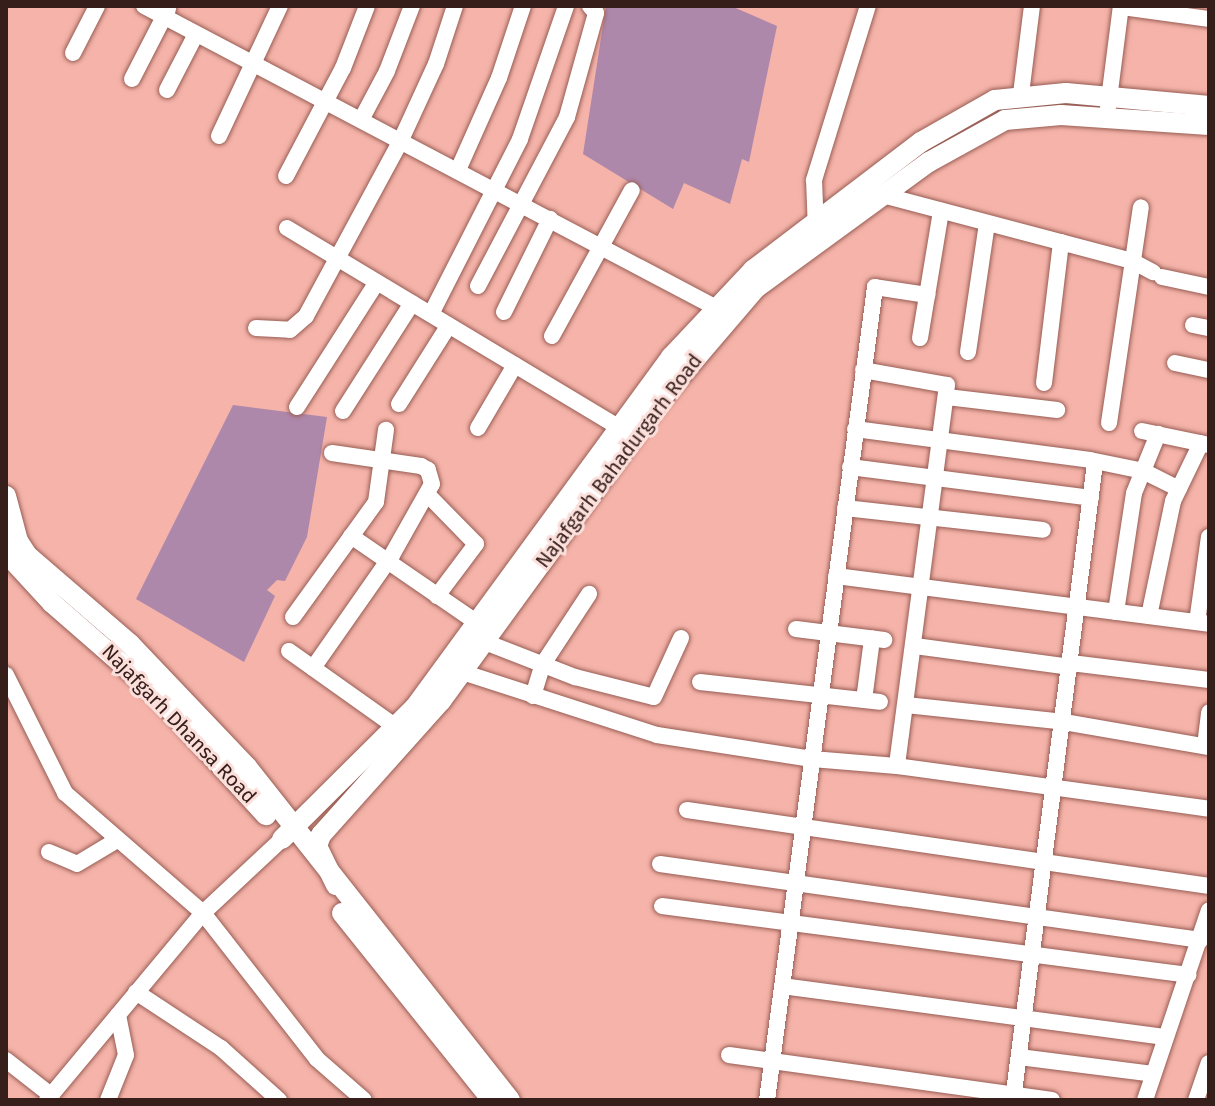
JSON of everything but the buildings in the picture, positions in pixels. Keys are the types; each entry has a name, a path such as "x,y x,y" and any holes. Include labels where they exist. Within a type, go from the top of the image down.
{"main road":[{"name":"Najafgarh Bahadurgarh Road","path":"287,834 396,727 482,633 628,433 723,311 756,288 816,232 872,191 966,112 1021,94 1109,96 1209,106"},
{"name":"Najafgarh Bahadurgarh Road","path":"872,191 1005,120 1106,117 1209,125"},
{"name":"Najafgarh Dhansa Road","path":"6,496 15,557 153,691 287,834 338,909 492,1100"},
{"name":"Najafgarh Bahadurgarh Road","path":"336,885 317,846 321,835 462,672 482,633"},
{"path":"287,834 307,850 510,1100"}],"street":[{"path":"73,53 97,6"},
{"path":"144,6 166,11 196,34 723,311"},
{"path":"219,136 280,6"},
{"path":"286,176 326,101 367,6"},
{"path":"361,120 387,71 412,6"},
{"path":"256,328 296,328 340,260 436,64 455,6"},
{"path":"458,170 494,92 523,6"},
{"path":"431,314 496,190 538,94 566,6"},
{"path":"478,286 567,117 596,13 590,6"},
{"path":"816,232 814,180 821,149 868,6"},
{"path":"1021,94 1032,6"},
{"path":"1106,117 1121,6 1209,19"},
{"path":"132,79 166,11"},
{"path":"167,90 196,34"},
{"path":"552,336 632,190"},
{"path":"872,191 1132,261 1158,275 1209,287"},
{"path":"1109,423 1141,207"},
{"path":"920,338 941,211"},
{"path":"504,312 550,219"},
{"path":"968,352 987,223"},
{"path":"287,228 628,433"},
{"path":"1044,383 1061,242"},
{"path":"297,407 377,282"},
{"path":"767,1100 876,285 927,295"},
{"path":"343,411 412,303"},
{"path":"399,404 449,325"},
{"path":"1175,363 1209,370"},
{"path":"478,428 515,365"},
{"path":"863,370 944,382 947,397 924,588 897,766"},
{"path":"947,397 1057,410"},
{"path":"855,429 1143,471 1179,489"},
{"path":"293,617 379,494 386,430"},
{"path":"1116,612 1134,493 1143,471 1150,432 1205,444 1179,489 1159,553 1149,616"},
{"path":"313,668 429,496 428,470 332,453"},
{"path":"1014,1097 1047,862 1095,463"},
{"path":"850,467 1091,498"},
{"path":"429,496 476,544 437,596"},
{"path":"845,508 1043,530"},
{"path":"351,536 437,596 482,633 543,664 654,697 681,638"},
{"path":"836,576 1203,623 1209,537"},
{"path":"533,696 543,664 589,594"},
{"path":"700,682 872,701 878,640 796,629"},
{"path":"915,646 1209,680"},
{"path":"289,651 396,727"},
{"path":"462,672 657,735 812,759 897,766 1209,809"},
{"path":"6,681 65,793 203,913 317,1059 364,1100"},
{"path":"906,705 1064,722 1207,746 1209,712"},
{"path":"687,810 1209,886"},
{"path":"6,1060 50,1098 203,913 287,834"},
{"path":"49,852 77,864 117,840"},
{"path":"660,864 1201,940"},
{"path":"662,906 790,925 1034,952 1189,975"},
{"path":"1145,1100 1209,910"},
{"path":"782,986 1166,1037"},
{"path":"136,992 221,1048 279,1100"},
{"path":"108,1100 126,1055 118,1015"},
{"path":"729,1055 1052,1100"},
{"path":"1027,1058 1153,1074"},
{"path":"1196,1100 1209,1063"}],"shaded area":[{"path":"606,6 731,6 777,26 749,162 742,159 730,204 684,183 673,209 583,154"},
{"path":"233,405 327,417 307,537 285,581 277,580 267,590 275,596 244,662 136,599"}]}
